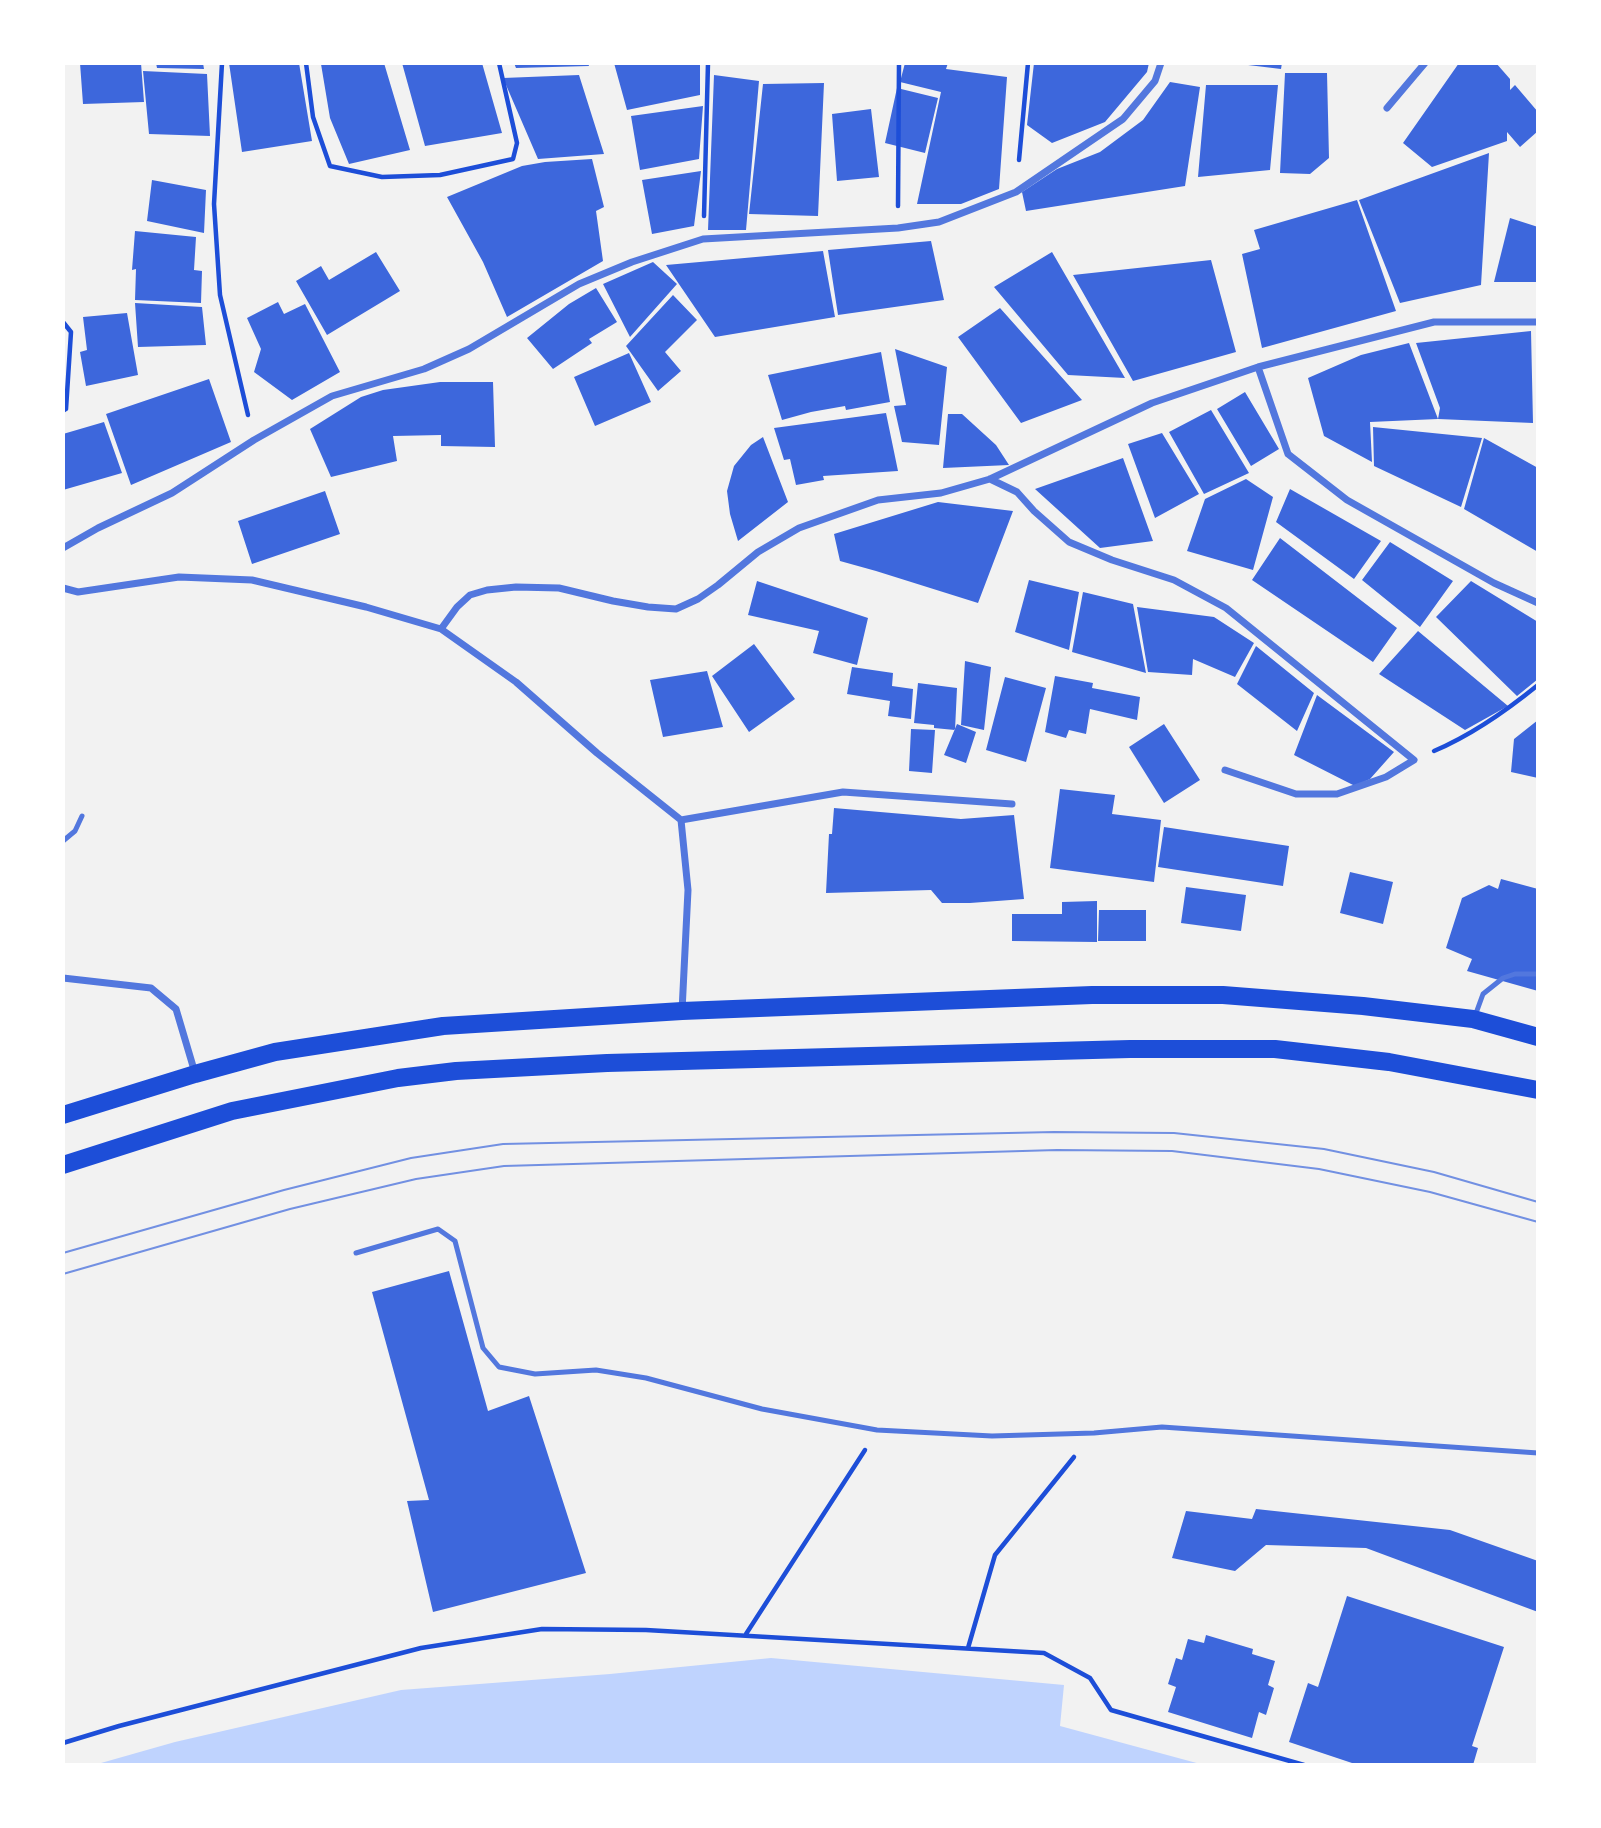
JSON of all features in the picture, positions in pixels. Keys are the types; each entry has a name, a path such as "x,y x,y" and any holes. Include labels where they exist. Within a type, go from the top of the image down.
{"main road":[{"path":"63,1115 275,1052 443,1026 682,1011 1092,995 1223,995 1363,1006 1474,1019 1538,1037"},
{"path":"63,1165 232,1111 398,1078 456,1071 607,1063 1103,1050 1275,1049 1388,1062 1538,1090"}],"street":[{"path":"63,548 172,493 254,440 332,396 424,369 469,349 579,284 632,262 703,239 898,228 939,222 1016,192 1123,119 1155,81 1161,63"},
{"path":"1387,108 1425,63"},
{"path":"441,629 457,607 470,595 516,587 559,587 613,601 676,608 698,599 758,552 799,528 878,500 941,493 990,479 1152,403 1258,367 1434,322 1538,323"},
{"path":"1258,367 1288,454 1347,500 1494,583 1538,603"},
{"path":"990,479 1017,492 1069,542 1112,561 1174,580 1226,608 1413,760 1386,777 1337,794 1296,794 1225,770"},
{"path":"63,588 78,592 179,577 252,580 366,607 441,629 516,682 597,753 681,820 688,890 682,1011"},
{"path":"681,820 843,792 1012,804"},
{"path":"63,978 150,988 176,1009 195,1074"}],"lane":[{"path":"63,841 75,831 82,816"},
{"path":"1474,1019 1483,994 1503,978 1515,974 1538,974"},
{"path":"356,1252 438,1229 455,1241 483,1348 499,1367 535,1374 596,1370 646,1377 762,1409 877,1430 992,1436 1094,1433 1162,1427 1538,1453"}],"path":[{"path":"222,63 214,204 220,295 254,440"},
{"path":"306,63 313,117 330,166 382,177 440,175 513,159 517,143 499,63"},
{"path":"703,239 708,63"},
{"path":"898,228 899,63"},
{"path":"1016,192 1028,63"},
{"path":"63,322 71,332 63,411"},
{"path":"1413,760 1445,747 1475,730 1538,685"},
{"path":"746,1635 877,1430"},
{"path":"968,1648 995,1555 1094,1433"},
{"path":"63,1743 421,1648 542,1629 646,1630 1044,1653 1090,1678 1111,1710 1304,1765"}],"water":[{"path":"771,1658 1064,1685 1060,1726 1204,1765 94,1765 175,1742 401,1690"}],"building":[{"path":"80,63 141,63 144,102 83,104"},
{"path":"156,63 203,63 204,69 157,68"},
{"path":"229,63 299,63 312,141 242,152"},
{"path":"384,63 410,150 349,164 330,118 321,64"},
{"path":"402,63 482,63 502,133 425,146"},
{"path":"514,63 588,63 589,66 516,68"},
{"path":"614,63 700,63 700,95 627,110"},
{"path":"905,63 948,63 946,69 1007,77 999,189 961,204 917,204 941,92 900,82"},
{"path":"1034,63 1149,63 1147,72 1105,122 1052,143 1027,125"},
{"path":"1248,63 1282,63 1281,69"},
{"path":"1459,63 1496,63 1510,79 1510,90 1515,85 1538,112 1538,131 1520,147 1507,132 1507,141 1432,167 1403,143"},
{"path":"143,71 207,74 210,136 149,134"},
{"path":"1285,73 1327,73 1329,158 1310,174 1280,173"},
{"path":"579,75 604,154 538,159 503,78"},
{"path":"714,75 759,81 746,230 708,230"},
{"path":"1170,82 1200,87 1185,186 1026,211 1022,192 1057,169 1100,152 1143,120"},
{"path":"824,83 818,216 749,214 763,84"},
{"path":"1206,85 1278,85 1270,170 1198,177"},
{"path":"897,88 938,98 925,153 885,143"},
{"path":"703,106 699,159 640,170 631,116"},
{"path":"871,109 879,177 837,181 832,114"},
{"path":"1489,153 1481,285 1400,303 1359,200"},
{"path":"592,159 604,207 596,211 603,261 507,317 483,262 447,197 522,166"},
{"path":"701,171 694,226 652,234 642,180"},
{"path":"152,180 206,190 204,233 147,221"},
{"path":"1357,200 1396,311 1262,348 1242,254 1260,249 1254,230"},
{"path":"1510,218 1538,227 1538,282 1494,282"},
{"path":"135,231 196,237 194,270 202,271 201,303 135,300 136,269 132,270"},
{"path":"931,241 944,300 838,315 828,250"},
{"path":"823,251 835,317 715,337 666,265"},
{"path":"376,252 400,291 327,335 296,281 321,266 329,280"},
{"path":"1052,252 1125,378 1068,375 994,287"},
{"path":"1211,260 1236,352 1133,381 1073,275"},
{"path":"653,262 677,284 630,337 603,284"},
{"path":"596,288 617,322 589,339 592,343 553,369 527,338 569,304"},
{"path":"673,295 697,320 665,352 681,371 658,391 626,346"},
{"path":"278,302 284,314 305,304 340,372 292,400 254,372 261,349 247,318"},
{"path":"135,303 202,307 206,345 138,347"},
{"path":"1000,308 1082,400 1021,423 958,337"},
{"path":"127,313 138,375 86,386 80,352 87,350 83,317"},
{"path":"1531,331 1533,423 1438,419 1440,408 1416,343"},
{"path":"1409,343 1438,419 1370,422 1372,462 1324,436 1308,378 1361,355"},
{"path":"895,349 947,367 939,445 902,442 894,406 906,405"},
{"path":"881,352 890,402 846,410 845,406 782,420 768,375"},
{"path":"629,353 651,402 595,426 574,377"},
{"path":"209,379 231,442 131,485 106,414"},
{"path":"440,382 493,382 495,447 441,446 441,435 393,436 397,461 331,477 310,429 361,397 383,390"},
{"path":"1245,392 1279,449 1251,466 1217,409"},
{"path":"1211,410 1249,473 1204,494 1169,432"},
{"path":"886,413 898,471 823,476 824,480 796,485 790,459 784,460 774,428"},
{"path":"948,414 962,414 996,445 1009,465 943,468"},
{"path":"104,422 122,473 63,490 63,434"},
{"path":"1373,427 1482,438 1461,507 1374,466"},
{"path":"1162,433 1199,494 1155,518 1128,444"},
{"path":"763,437 788,502 738,541 727,491 734,466 751,445"},
{"path":"1484,438 1538,468 1538,552 1464,509"},
{"path":"1123,458 1153,541 1100,548 1035,489"},
{"path":"1246,479 1273,497 1253,570 1187,551 1205,499"},
{"path":"1290,489 1381,541 1354,579 1276,522"},
{"path":"325,491 340,534 252,564 238,521"},
{"path":"938,502 1013,511 978,603 840,561 834,534"},
{"path":"1280,538 1397,628 1373,662 1252,580"},
{"path":"1390,542 1453,581 1420,627 1362,580"},
{"path":"1029,580 1079,592 1069,650 1015,632"},
{"path":"757,581 868,618 857,665 813,653 819,631 748,615"},
{"path":"1471,581 1538,622 1538,679 1517,696 1436,617"},
{"path":"1083,592 1133,604 1146,673 1072,652"},
{"path":"1137,607 1214,617 1254,643 1235,677 1193,659 1192,675 1148,672"},
{"path":"1418,631 1508,706 1465,730 1379,674"},
{"path":"754,644 795,699 749,732 712,676"},
{"path":"1256,646 1314,693 1297,731 1237,684"},
{"path":"965,661 991,667 984,730 961,725"},
{"path":"852,667 893,673 892,686 913,689 911,719 888,716 890,701 847,694"},
{"path":"707,671 723,727 663,737 650,680"},
{"path":"1055,676 1093,683 1092,688 1140,697 1137,720 1090,709 1086,734 1069,730 1066,738 1045,732"},
{"path":"1005,677 1046,688 1026,762 986,750"},
{"path":"918,683 957,688 955,730 914,723"},
{"path":"1317,695 1394,752 1370,779 1355,786 1294,755"},
{"path":"1538,720 1538,778 1511,772 1514,739"},
{"path":"957,724 976,732 966,763 944,755"},
{"path":"1164,724 1200,780 1164,803 1129,747"},
{"path":"911,729 935,730 932,773 909,771"},
{"path":"1060,789 1115,795 1112,814 1161,820 1154,882 1050,868"},
{"path":"834,808 961,819 1014,815 1024,899 942,903 931,890 826,893 829,834 832,834"},
{"path":"1164,827 1289,846 1283,886 1158,867"},
{"path":"1350,872 1393,882 1383,924 1340,913"},
{"path":"1501,879 1538,889 1538,991 1467,971 1472,959 1446,948 1462,898 1489,885 1498,889"},
{"path":"1186,887 1246,895 1241,931 1181,923"},
{"path":"1097,901 1097,942 1012,941 1012,914 1062,914 1062,902"},
{"path":"1099,910 1146,910 1146,941 1098,941"},
{"path":"449,1271 488,1411 529,1396 586,1573 433,1612 407,1501 429,1500 372,1292"},
{"path":"1256,1509 1450,1530 1538,1561 1538,1612 1366,1548 1266,1545 1235,1571 1172,1558 1186,1511 1252,1519"},
{"path":"1347,1596 1504,1647 1472,1746 1478,1748 1473,1765 1358,1765 1289,1742 1308,1683 1318,1687"},
{"path":"1206,1635 1253,1649 1252,1654 1275,1661 1268,1685 1274,1688 1266,1715 1259,1712 1252,1738 1168,1712 1176,1687 1168,1684 1176,1658 1182,1660 1188,1639 1204,1643"}],"tram line":[{"path":"63,1253 284,1190 411,1158 503,1144 1054,1132 1174,1133 1324,1149 1434,1172 1538,1202"},
{"path":"63,1274 290,1209 416,1179 504,1166 1057,1150 1172,1151 1319,1169 1430,1192 1538,1222"}]}
